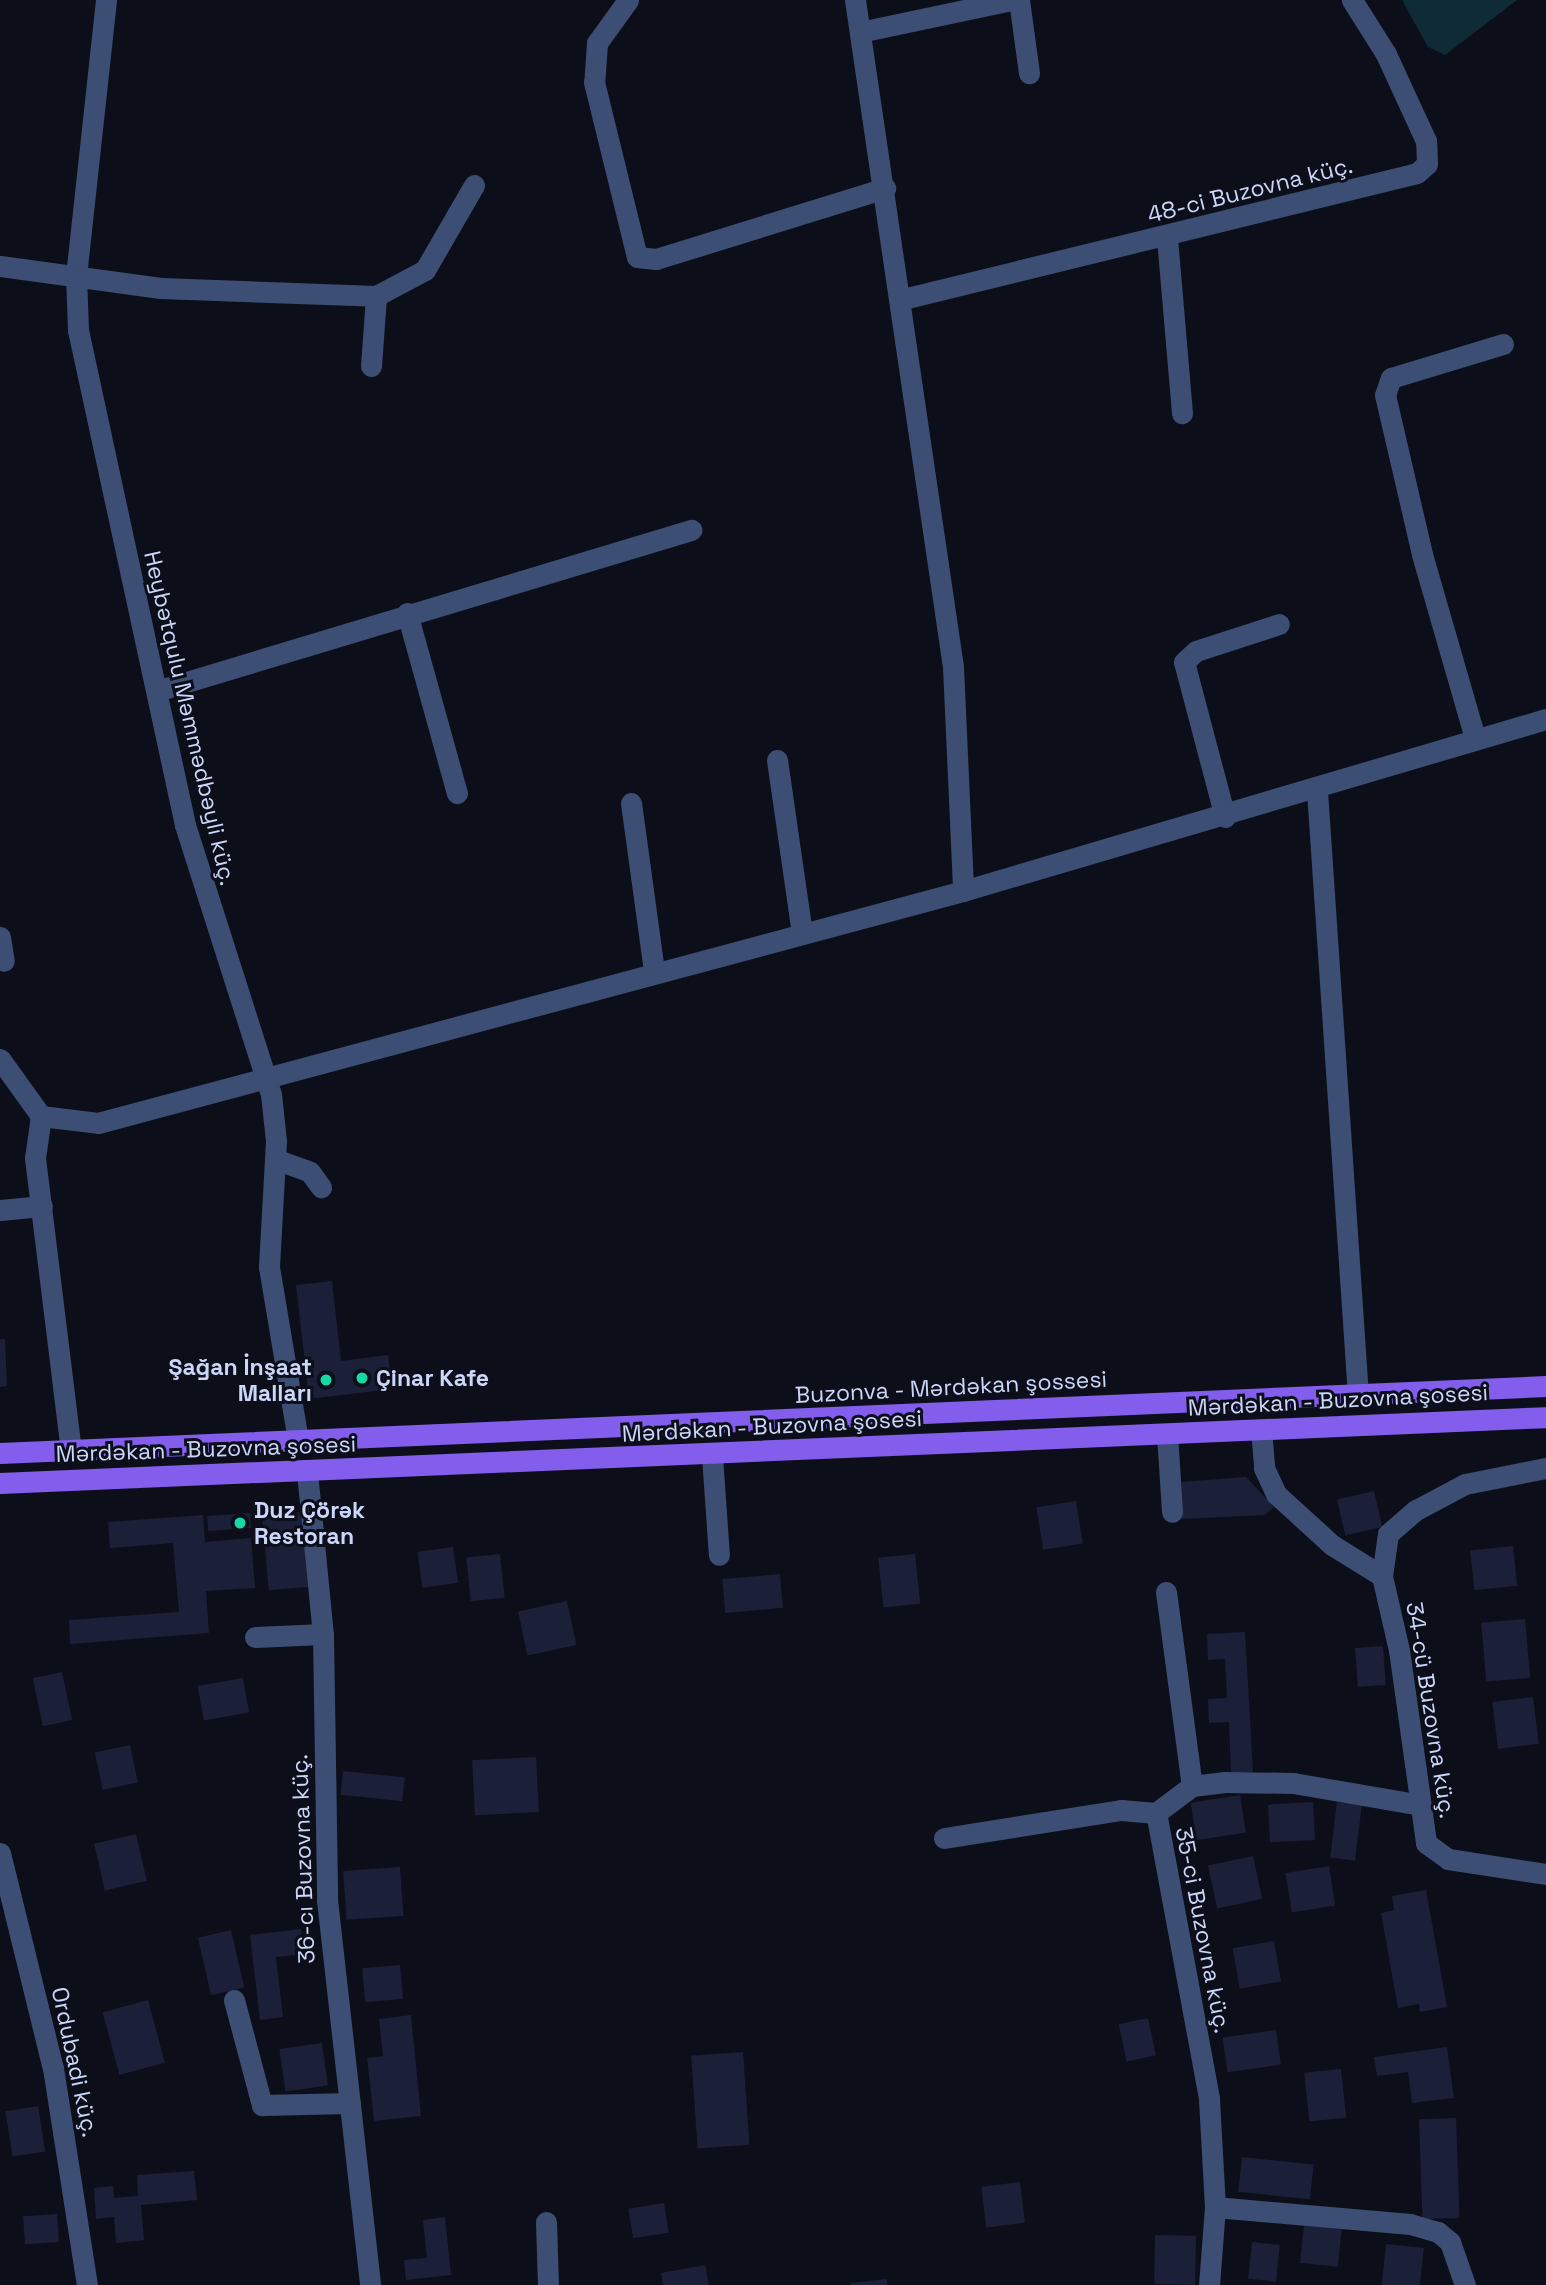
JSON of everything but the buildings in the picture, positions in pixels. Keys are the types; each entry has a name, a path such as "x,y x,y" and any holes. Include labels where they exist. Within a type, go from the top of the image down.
{"main road":[{"name":"Buzonva - Mərdəkan şossesi","path":"298,1441 1546,1386"},
{"name":"Mərdəkan - Buzovna şosesi","path":"0,1483 712,1456 1546,1417"},
{"name":"Mərdəkan - Buzovna şosesi","path":"0,1453 298,1441"},
{"path":"298,1441 307,1472"}],"street":[{"name":"Heybətqulu Məmmədbəyli küç.","path":"106,0 76,274 78,330 109,495 160,690 185,825 266,1077 275,1159 269,1267 298,1441"},
{"path":"628,0 597,43 593,65 637,257 656,259 885,188"},
{"path":"855,0 903,299 953,667 963,891"},
{"path":"860,32 1012,0"},
{"path":"1019,0 1029,73"},
{"name":"48-ci Buzovna küç.","path":"903,299 1167,238 1401,178 1427,164 1420,129 1352,0"},
{"path":"0,266 76,274 161,288 376,296 425,270 474,185"},
{"path":"1167,238 1182,413"},
{"path":"371,366 376,296"},
{"path":"1475,738 1422,554 1385,394 1391,378 1503,344"},
{"path":"160,690 407,613 691,530"},
{"path":"407,613 457,793"},
{"path":"1225,817 1184,662 1196,651 1279,624"},
{"path":"0,1059 41,1116 98,1123 963,891 1317,791 1475,738 1546,719"},
{"path":"777,760 802,933"},
{"path":"1317,791 1358,1395"},
{"path":"631,803 654,972"},
{"path":"0,937 4,961"},
{"path":"41,1116 35,1135 71,1452"},
{"path":"275,1159 310,1172 321,1187"},
{"path":"0,1210 42,1206"},
{"name":"34-cü Buzovna küç.","path":"1261,1430 1264,1468 1276,1494 1332,1545 1382,1576 1399,1650 1416,1804 1434,1853 1546,1874"},
{"path":"1167,1434 1172,1512"},
{"path":"712,1456 719,1555"},
{"path":"1382,1576 1388,1534 1416,1510 1465,1483 1546,1468"},
{"name":"36-cı Buzovna küç.","path":"307,1472 323,1634 327,1900 370,2285"},
{"path":"1166,1592 1192,1786 1293,1783 1416,1804"},
{"path":"255,1637 323,1634"},
{"name":"35-ci Buzovna küç.","path":"1192,1786 1156,1813 1209,2098 1215,2207 1209,2285"},
{"path":"944,1838 1121,1810 1156,1813"},
{"name":"Ordubadi küç.","path":"0,1853 52,2068 87,2285"},
{"path":"234,2000 262,2105 350,2104"},
{"path":"1215,2207 1409,2224 1438,2232 1450,2242 1465,2285"},
{"path":"546,2222 548,2285"}],"water":[{"path":"1402,0 1517,0 1445,55 1428,47"}],"place":[{"name":"Çinar Kafe","path":"362,1378"},
{"name":"Şağan İnşaat Malları","path":"326,1380"},
{"name":"Duz Çörək Restoran","path":"240,1523"}]}
